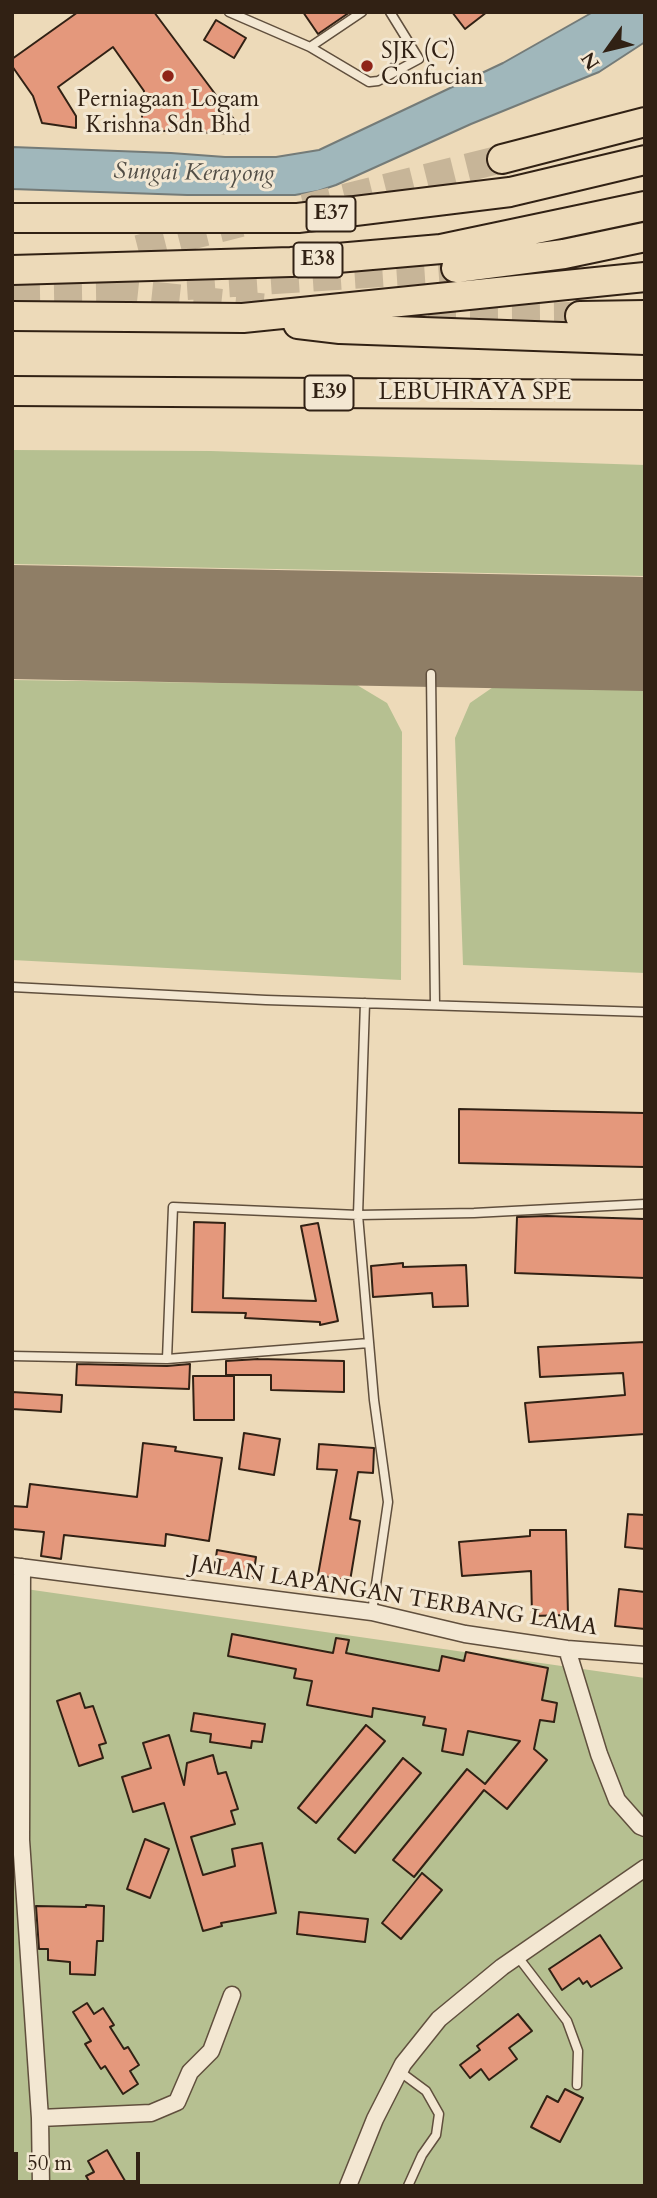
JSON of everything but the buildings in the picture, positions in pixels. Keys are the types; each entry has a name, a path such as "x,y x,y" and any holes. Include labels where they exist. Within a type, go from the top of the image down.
{"highway":[{"path":"502,159 645,122"},
{"name":"E37","path":"12,218 298,218 510,192 645,160"},
{"name":"E38","path":"25,270 291,262 441,249 645,206"},
{"path":"456,268 564,254 645,237"},
{"path":"25,270 138,249"},
{"path":"12,316 243,318 645,277"},
{"path":"580,316 645,315"},
{"path":"243,318 340,329 645,340"},
{"name":"LEBUHRAYA SPE","path":"12,391 645,396"},
{"name":"LEBUHRAYA SPE","path":"12,403 645,407"}],"street":[{"name":"JALAN LAPANGAN TERBANG LAMA","path":"17,1567 372,1612 465,1634 567,1649 645,1655"},
{"path":"17,1567 16,1844 40,2118 40,2186"},
{"path":"567,1649 599,1754 617,1800 640,1826 645,1828"},
{"path":"348,2186 375,2119 399,2071 439,2019 485,1980 645,1868"},
{"path":"40,2118 151,2113 177,2102 190,2072 211,2050 232,1995"}],"lane":[{"path":"229,12 310,47 369,82 378,81 419,59 390,12"},
{"path":"310,47 362,12"},
{"path":"430,674 435,1005"},
{"path":"12,987 645,1012"},
{"path":"365,1003 358,1215 373,1400 388,1502 372,1612"},
{"path":"167,1359 173,1206 358,1215 474,1213 645,1204"},
{"path":"12,1356 167,1359 369,1343"},
{"path":"518,1957 567,2021 578,2051 578,2085"},
{"path":"399,2071 426,2091 439,2114 436,2135 422,2155 408,2186"}],"green space":[{"path":"12,450 211,451 645,465 645,576 12,564"},
{"path":"12,680 357,685 387,703 402,732 401,980 12,960"},
{"path":"499,683 645,686 645,973 463,965 455,738 470,703"},
{"path":"12,1587 645,1678 645,2186 12,2186"}],"water":[{"name":"Sungai Kerayong","path":"593,12 645,12 645,42 599,72 318,191 295,195 187,195 12,189 12,147 225,157 276,157 319,150 503,63"}],"runway":[{"path":"12,622 645,634"}],"tunnel":[{"path":"304,208 502,159"},
{"path":"138,249 241,223"},
{"path":"187,286 456,268"},
{"path":"12,292 129,290"},
{"path":"110,291 269,308"},
{"path":"386,318 580,316"}],"place":[{"name":"SJK (C) Confucian","path":"367,66"},
{"name":"Perniagaan Logam Krishna Sdn Bhd","path":"168,76"}]}
